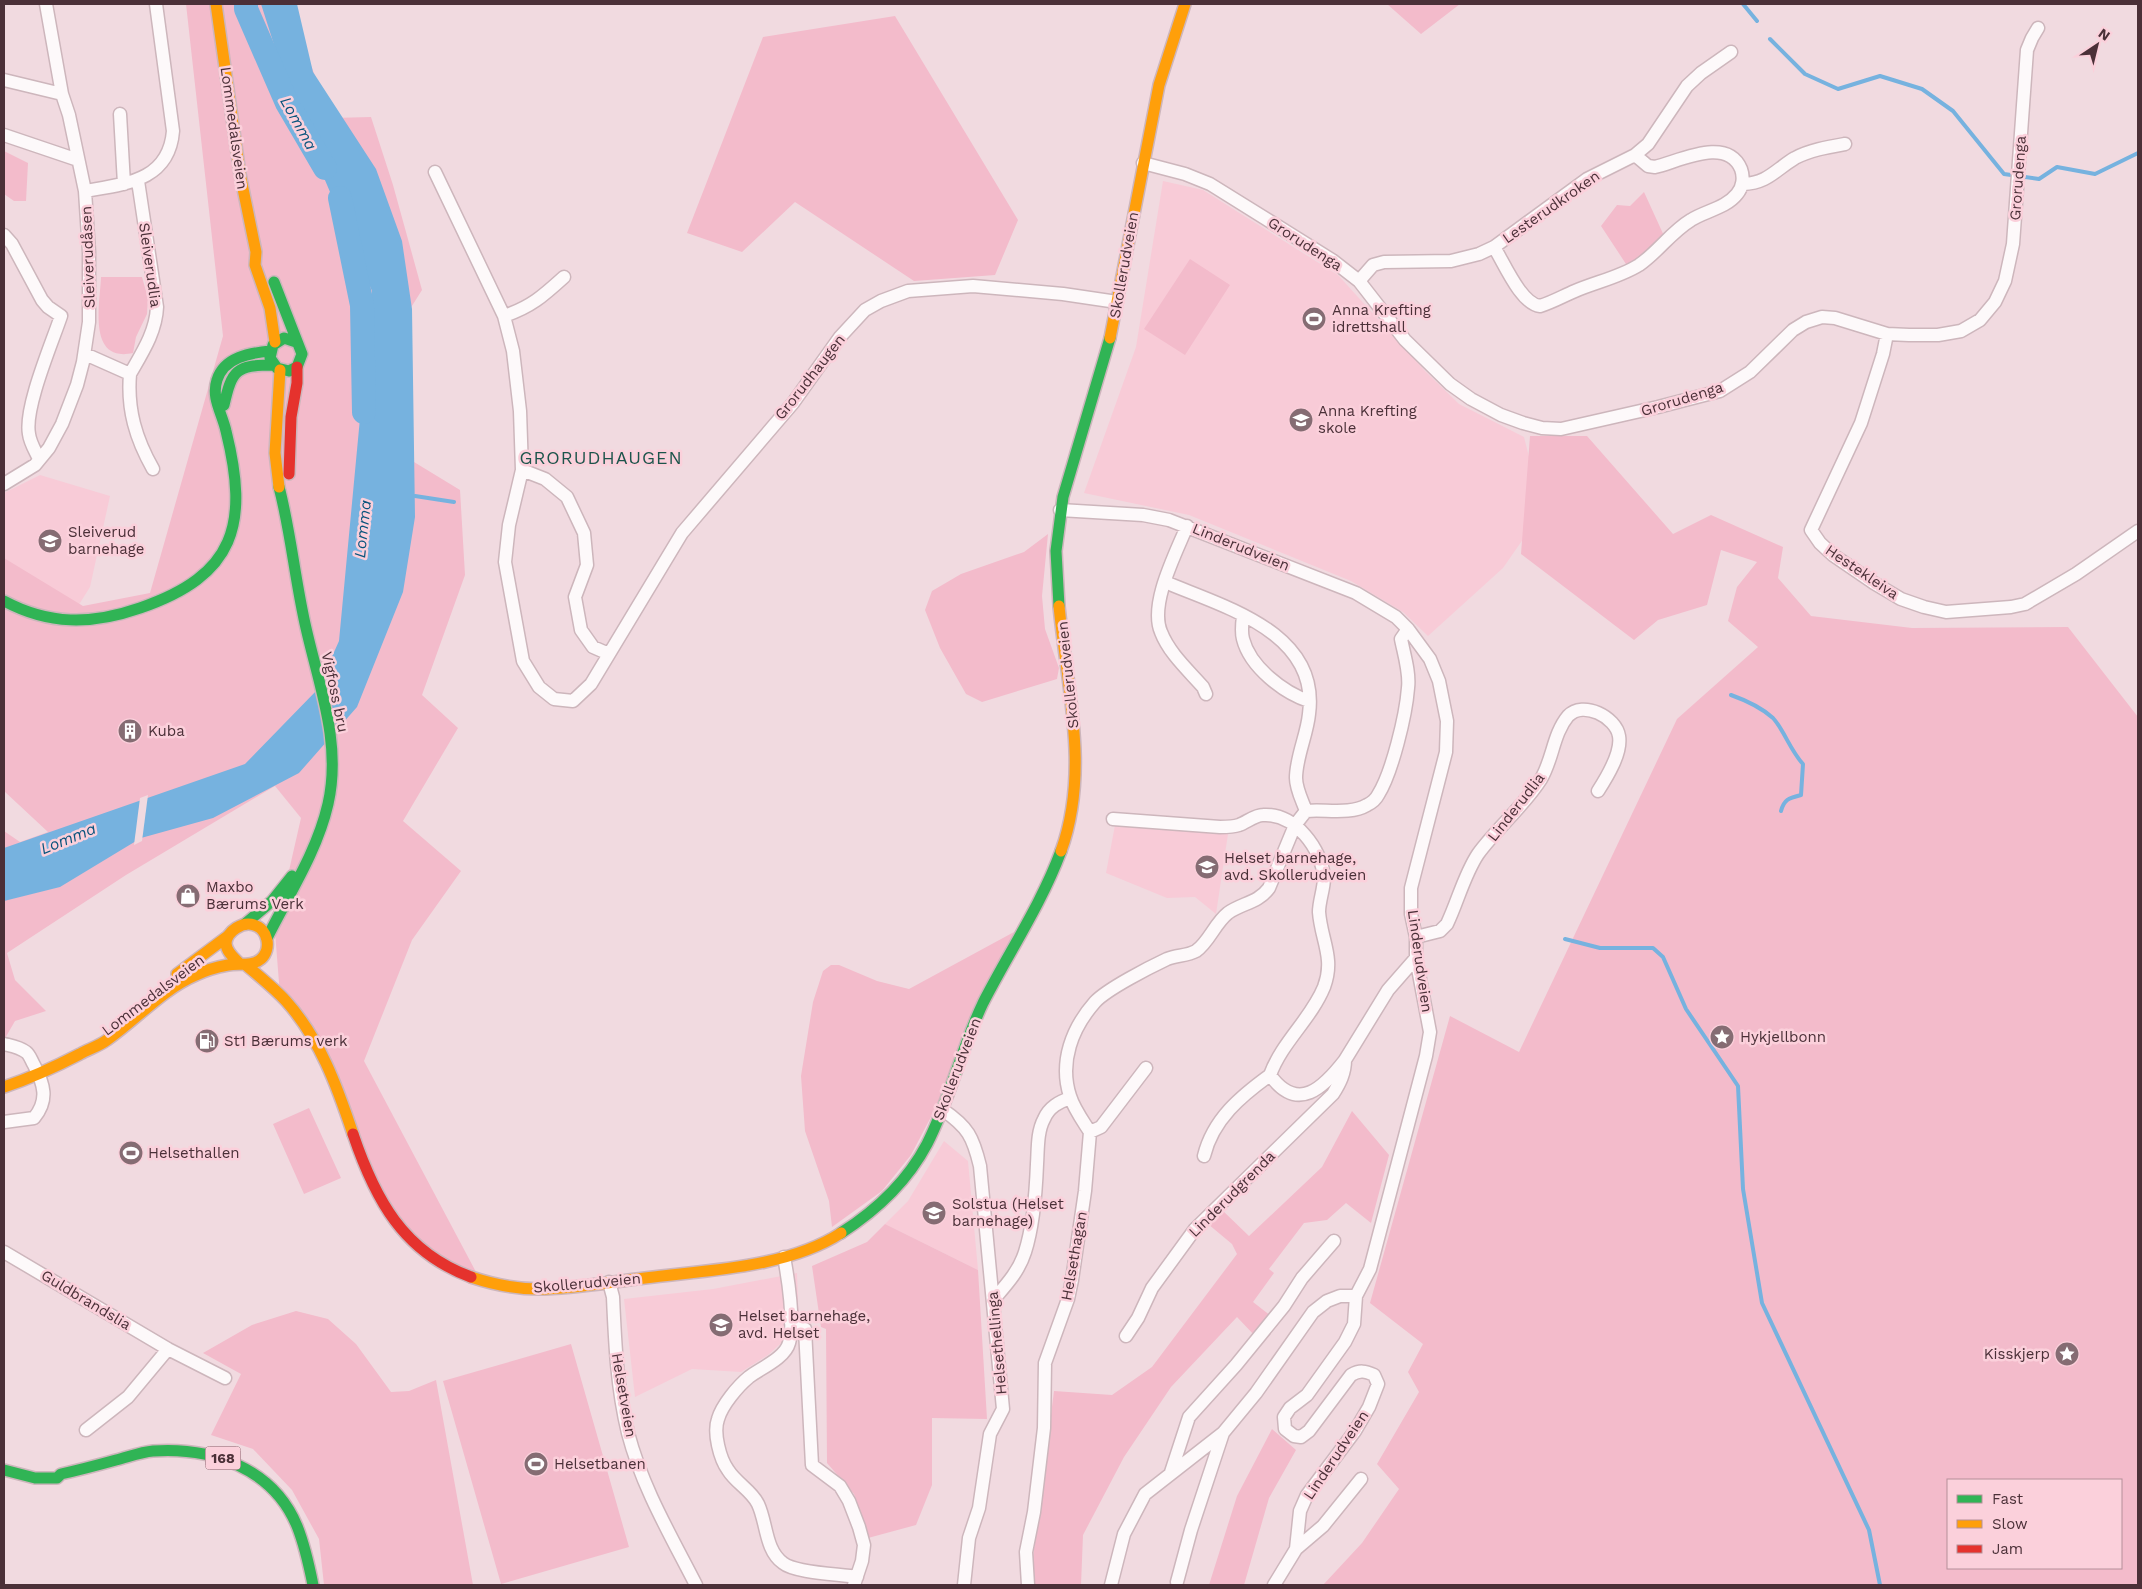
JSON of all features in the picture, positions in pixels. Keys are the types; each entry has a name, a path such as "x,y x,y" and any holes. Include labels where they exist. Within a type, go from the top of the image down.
{"street":[{"name":"Sleiverudåsen","path":"4,484 28,470 39,459 49,448 62,424 77,386 85,354 89,322 90,292 86,191 69,115 62,94 46,4"},
{"path":"86,191 138,180 154,171 163,161 173,139 171,108 156,4"},
{"name":"Lommedalsveien","path":"216,4 240,174 256,252 255,265 270,308 272,346"},
{"name":"Skollerudveien","path":"242,964 280,995 312,1037 331,1071 367,1172 378,1196 396,1225 413,1242 440,1263 474,1279 493,1285 538,1289 722,1270 803,1252 837,1237 893,1193 919,1159 943,1110 970,1031 1059,860 1072,811 1076,749 1073,708 1058,593 1056,556 1060,510 1068,472 1103,368 1159,85 1185,4"},
{"name":"Grorudenga","path":"1143,163 1185,174 1231,196 1332,260 1359,281 1405,340 1450,384 1471,400 1493,412 1524,423 1542,428 1561,429 1720,391 1750,372 1792,330 1806,322 1822,317 1835,318 1887,334 1938,335 1961,331 1980,320 1995,302 2005,280 2013,244 2027,50 2038,28"},
{"name":"Lesterudkroken","path":"1359,281 1373,265 1384,262 1450,261 1479,254 1494,247 1587,178 1635,155 1648,144 1687,86 1701,73 1731,52"},
{"path":"4,80 62,94"},
{"path":"120,114 124,184"},
{"path":"4,135 78,160"},
{"path":"1635,155 1648,166 1655,167 1715,151 1727,154 1736,160 1741,170 1743,184 1756,184 1767,179 1795,159 1811,152 1845,144"},
{"name":"Grorudhaugen","path":"434,172 504,316 513,351 518,391 522,470 509,525 504,562 523,661 539,687 554,700 573,702 592,684 682,533 792,403 840,337 866,310 881,301 908,291 974,286 1063,294 1117,302"},
{"name":"Sleiverudlia","path":"130,374 148,343 156,322 157,307 138,180"},
{"name":"Lesterudkroken","path":"1494,247 1520,291 1530,302 1540,306 1637,266 1692,219 1726,203 1737,194 1743,184"},
{"name":"Sleiverudåsen","path":"4,235 12,244 42,300 61,316 45,359 30,417 28,434 39,459"},
{"name":"Lommedalsveien","path":"256,252 269,269 296,342"},
{"path":"504,316 523,310 564,277"},
{"name":"Hestekleiva","path":"1887,334 1883,354 1861,423 1818,510 1811,530 1820,544 1833,555 1901,599 1946,612 1974,610 2025,604 2076,574 2138,532"},
{"path":"4,601 30,614 44,618 79,621 97,619 169,597 198,580 210,570 227,545 236,516 237,495 221,410 215,400 216,380 223,368 246,354 272,346 284,338 296,342 302,354 297,367 286,511"},
{"path":"272,346 270,358 276,367 278,479 286,511"},
{"path":"85,354 130,374 128,392 133,425 141,448 153,468"},
{"path":"221,410 225,404 228,383 237,372 253,365 276,367 289,371 297,367"},
{"path":"522,470 545,479 566,497 584,533 588,565 576,597 581,630 593,647 610,654"},
{"name":"Linderudveien","path":"1060,510 1143,514 1170,520 1356,594 1384,610 1408,629 1430,659 1439,681 1447,721 1446,752 1411,888 1410,914 1416,938 1416,958 1430,1032 1426,1056 1370,1269 1356,1296 1354,1324 1345,1342 1307,1395 1290,1408 1284,1417 1285,1429 1294,1436 1301,1437 1309,1431 1351,1375 1357,1371 1374,1375 1378,1384 1369,1407 1354,1431 1307,1495 1300,1511 1296,1549"},
{"name":"Vigfoss bru","path":"286,511 305,627 329,729 333,764 332,783 327,808 306,861"},
{"path":"1187,526 1165,582 1158,606 1160,630 1167,645 1206,694"},
{"path":"1165,582 1260,623 1274,633 1299,660 1306,677 1310,712 1296,779 1306,810"},
{"path":"1243,616 1243,640 1248,652 1263,671 1279,686 1296,697 1309,701"},
{"path":"1306,810 1340,811 1356,809 1366,806 1377,798 1384,785 1397,740 1409,686 1401,639 1408,629"},
{"name":"Linderudlia","path":"1416,938 1440,931 1447,924 1478,855 1541,779 1560,729 1570,714 1582,710 1607,718 1616,726 1620,738 1613,761 1598,791"},
{"path":"1146,1068 1101,1127 1090,1132 1070,1098 1065,1076 1065,1057 1070,1041 1096,1001 1169,959 1186,956 1198,950 1229,912 1264,895 1269,888 1295,825 1306,810"},
{"path":"1113,819 1220,827 1237,825 1260,815 1269,815 1295,825 1308,839 1322,862 1324,879 1319,909 1329,959 1324,987 1281,1053 1270,1075 1223,1115 1208,1140 1204,1156"},
{"path":"306,861 292,894 267,938 266,952 256,963 242,964 228,953 228,936 234,928 245,924 272,900 306,861"},
{"path":"245,924 258,927 267,938"},
{"name":"Lommedalsveien","path":"78,1055 129,1010 208,953 228,936"},
{"name":"Skollerudveien","path":"266,952 280,995"},
{"name":"Linderudgrenda","path":"1270,1075 1277,1085 1290,1093 1311,1093 1318,1089 1345,1060 1388,990 1416,958"},
{"name":"Lommedalsveien","path":"4,1087 39,1075 106,1041 183,982 209,970 242,964"},
{"path":"4,1044 17,1046 28,1053 39,1075 44,1091 42,1108 34,1118 4,1122"},
{"name":"Linderudgrenda","path":"1126,1336 1138,1318 1152,1288 1182,1246 1214,1210 1333,1094 1345,1068 1345,1060"},
{"path":"994,1299 1019,1268 1026,1250 1036,1180 1040,1128 1043,1119 1056,1104 1070,1098"},
{"name":"Helsethellinga","path":"943,1110 966,1129 974,1140 980,1166 1003,1409 990,1434 979,1508 970,1538 964,1585"},
{"name":"Helsethagan","path":"1028,1585 1026,1552 1034,1512 1045,1407 1045,1363 1068,1299 1072,1280 1085,1191 1090,1132"},
{"path":"1171,1472 1190,1417 1194,1411 1236,1365 1284,1306 1302,1278 1334,1241"},
{"name":"Guldbrandslia","path":"4,1252 168,1349 225,1378"},
{"path":"784,1257 791,1323 789,1345 782,1354 748,1378 724,1407 717,1420 718,1439 728,1470 758,1503 771,1548 776,1557 784,1564 794,1568 855,1581 862,1561 864,1545 849,1500 840,1486 812,1465 806,1329 791,1323"},
{"name":"Helsetveien","path":"609,1282 613,1297 620,1393 628,1433 656,1506 696,1585"},
{"path":"1111,1585 1124,1534 1144,1494 1223,1433 1256,1393 1313,1312 1328,1301 1340,1296 1356,1296"},
{"path":"86,1430 128,1397 168,1349"},
{"path":"1177,1582 1191,1530 1223,1433"},
{"name":"168","path":"4,1470 35,1478 57,1478 61,1474 152,1451 204,1452 232,1461 250,1470 264,1481 287,1505 302,1533 311,1565 314,1585"},
{"name":"168","path":"4,1461 29,1468 57,1470 61,1474"},
{"name":"Linderudveien","path":"1274,1585 1296,1549 1323,1526 1361,1479"}],"shaded area":[{"path":"186,4 293,4 308,58 332,118 371,117 393,185 422,290 405,317 414,462 460,490 465,575 422,695 458,728 403,821 461,871 412,940 364,1061 476,1272 427,1254 378,1197 312,1037 280,995 275,932 301,818 275,786 126,875 7,953 15,980 46,1011 15,1021 4,1040 4,831 20,842 48,832 4,791 4,558 83,606 150,593 223,336"},
{"path":"1387,4 1460,4 1421,34"},
{"path":"895,16 1018,220 995,275 914,281 795,202 742,252 687,233 763,37"},
{"path":"4,151 28,163 26,201 14,201 4,194"},
{"name":"Anna Krefting skole","path":"1163,181 1203,190 1338,275 1425,371 1459,404 1524,437 1538,493 1526,535 1503,568 1428,636 1403,612 1351,581 1189,515 1084,493 1136,347"},
{"path":"1644,192 1665,238 1632,263 1626,264 1601,226 1617,205 1630,206"},
{"path":"1190,259 1230,285 1185,355 1144,329"},
{"path":"101,277 142,277 148,298 147,314 136,337 133,353 118,354 108,349 102,340 99,329"},
{"path":"1530,436 1587,436 1673,534 1711,515 1783,547 1778,578 1811,616 1912,628 2068,627 2138,717 2138,1585 1323,1585 1362,1543 1399,1489 1377,1464 1419,1392 1408,1372 1423,1344 1370,1303 1450,1016 1519,1052 1677,719 1758,647 1728,621 1737,587 1757,562 1721,550 1707,605 1658,620 1634,640 1521,554"},
{"path":"40,475 110,496 90,587 75,611 4,588 4,493"},
{"path":"1048,534 1042,596 1045,629 1059,668 1057,679 982,702 966,694 940,648 925,610 932,591 961,574 1024,552"},
{"path":"1115,825 1228,834 1216,914 1195,897 1167,898 1106,873"},
{"path":"1014,932 931,1117 911,1155 882,1191 832,1227 829,1201 805,1131 801,1076 813,1002 823,971 831,965 839,965 877,981 909,989"},
{"path":"309,1108 341,1178 304,1194 273,1124"},
{"path":"1352,1111 1389,1155 1371,1223 1346,1203 1327,1220 1304,1223 1269,1269 1274,1273 1253,1302 1271,1316 1255,1336 1237,1317 1171,1387 1124,1457 1083,1535 1081,1585 1033,1585 1031,1573 1054,1391 1112,1395 1152,1367 1237,1254 1232,1244 1208,1224 1222,1210 1249,1236 1322,1167"},
{"name":"Solstua (Helset barnehage)","path":"944,1141 968,1161 978,1270 885,1224 908,1201"},
{"path":"885,1224 978,1270 987,1419 932,1418 932,1485 916,1525 868,1538 854,1494 827,1463 826,1329 821,1327 812,1266 867,1242"},
{"path":"797,1273 799,1327 768,1355 741,1372 692,1369 635,1397 624,1299 713,1289"},
{"path":"296,1311 328,1319 356,1344 391,1392 409,1391 436,1380 473,1585 324,1585 319,1539 292,1490 253,1449 211,1435 241,1374 203,1353 252,1325"},
{"name":"Helsetbanen","path":"571,1344 629,1547 501,1584 443,1381"},
{"path":"1272,1429 1296,1450 1269,1498 1244,1585 1209,1585 1237,1496"}],"water":[{"path":"261,4 297,4 313,72 376,169 402,241 412,309 415,517 403,592 357,707 299,773 213,818 141,838 60,887 4,901 4,848 245,764 317,690 339,641 372,291 294,107"}],"pier":[{"path":"148,795 142,841 134,845 140,798"}],"waterway":[{"name":"Lomma","path":"246,4 246,9 287,103 325,168"},
{"path":"1743,4 1757,21"},
{"path":"1770,39 1805,74 1838,89 1880,76 1922,89 1953,111 2004,174 2039,179 2057,167 2095,174 2138,153"},
{"name":"Lomma","path":"340,198 362,305 364,412"},
{"path":"415,496 454,502"},
{"path":"1731,695 1764,711 1773,718 1794,753 1803,764 1801,795 1788,800 1781,811"},
{"path":"1565,939 1600,948 1653,948 1663,957 1686,1009 1738,1086 1743,1189 1762,1303 1869,1530 1880,1585"}],"traffic: fast":[{"path":"274,282 302,354 297,367 289,371 277,368 270,358 273,345 284,338 296,342"},
{"path":"1059,606 1056,551 1063,497 1110,338"},
{"path":"4,601 37,615 70,620 87,620 122,614 140,608 172,595 197,580 215,562 228,542 234,519 236,493 233,464 226,431 216,399 217,380 220,372 232,361 246,355 270,351"},
{"path":"224,405 230,384 238,372 243,368 251,366 273,365"},
{"path":"267,938 302,873 317,839 328,804 332,780 332,756 326,708 303,614 279,487"},
{"path":"841,1233 879,1205 900,1183 919,1158 935,1127 975,1020 1044,890 1061,851"},
{"path":"245,924 272,901 292,876"},
{"path":"4,1470 35,1478 57,1478 61,1474 153,1451 197,1453 238,1465 273,1489 286,1506 297,1526 313,1585"}],"traffic: slow":[{"path":"216,4 240,174 256,252 255,265 270,308 275,342"},
{"path":"1110,338 1159,85 1185,4"},
{"path":"279,487 275,453 280,370"},
{"path":"1059,606 1071,698 1075,760 1070,821 1061,851"},
{"path":"4,1087 43,1072 104,1042 172,988 200,973 232,964 250,964 261,959 267,950 267,940 259,927 245,924 236,928 229,935 226,943 227,949 238,962"},
{"path":"177,974 228,936"},
{"path":"246,965 286,1001 309,1031 334,1081 353,1134"},
{"path":"471,1277 504,1286 530,1289 592,1285 746,1266 772,1261 820,1245 841,1233"}],"traffic: jam":[{"path":"289,474 291,417 297,383 297,367"},
{"path":"353,1134 371,1180 395,1220 410,1238 427,1253 447,1266 471,1277"}],"place":[{"name":"Anna Krefting idrettshall","path":"1314,319"},
{"name":"Anna Krefting skole","path":"1301,420"},
{"name":"Sleiverud barnehage","path":"50,541"},
{"name":"Kuba","path":"130,731"},
{"name":"Helset barnehage, avd. Skollerudveien","path":"1207,867"},
{"name":"Maxbo Bærums Verk","path":"188,896"},
{"name":"Hykjellbonn","path":"1722,1037"},
{"name":"St1 Bærums verk","path":"207,1041"},
{"name":"Helsethallen","path":"131,1153"},
{"name":"Solstua (Helset barnehage)","path":"934,1213"},
{"name":"Helset barnehage, avd. Helset","path":"721,1325"},
{"name":"Kisskjerp","path":"2067,1354"},
{"name":"Helsetbanen","path":"536,1464"}],"district":[{"name":"GRORUDHAUGEN","path":"601,458"}]}
